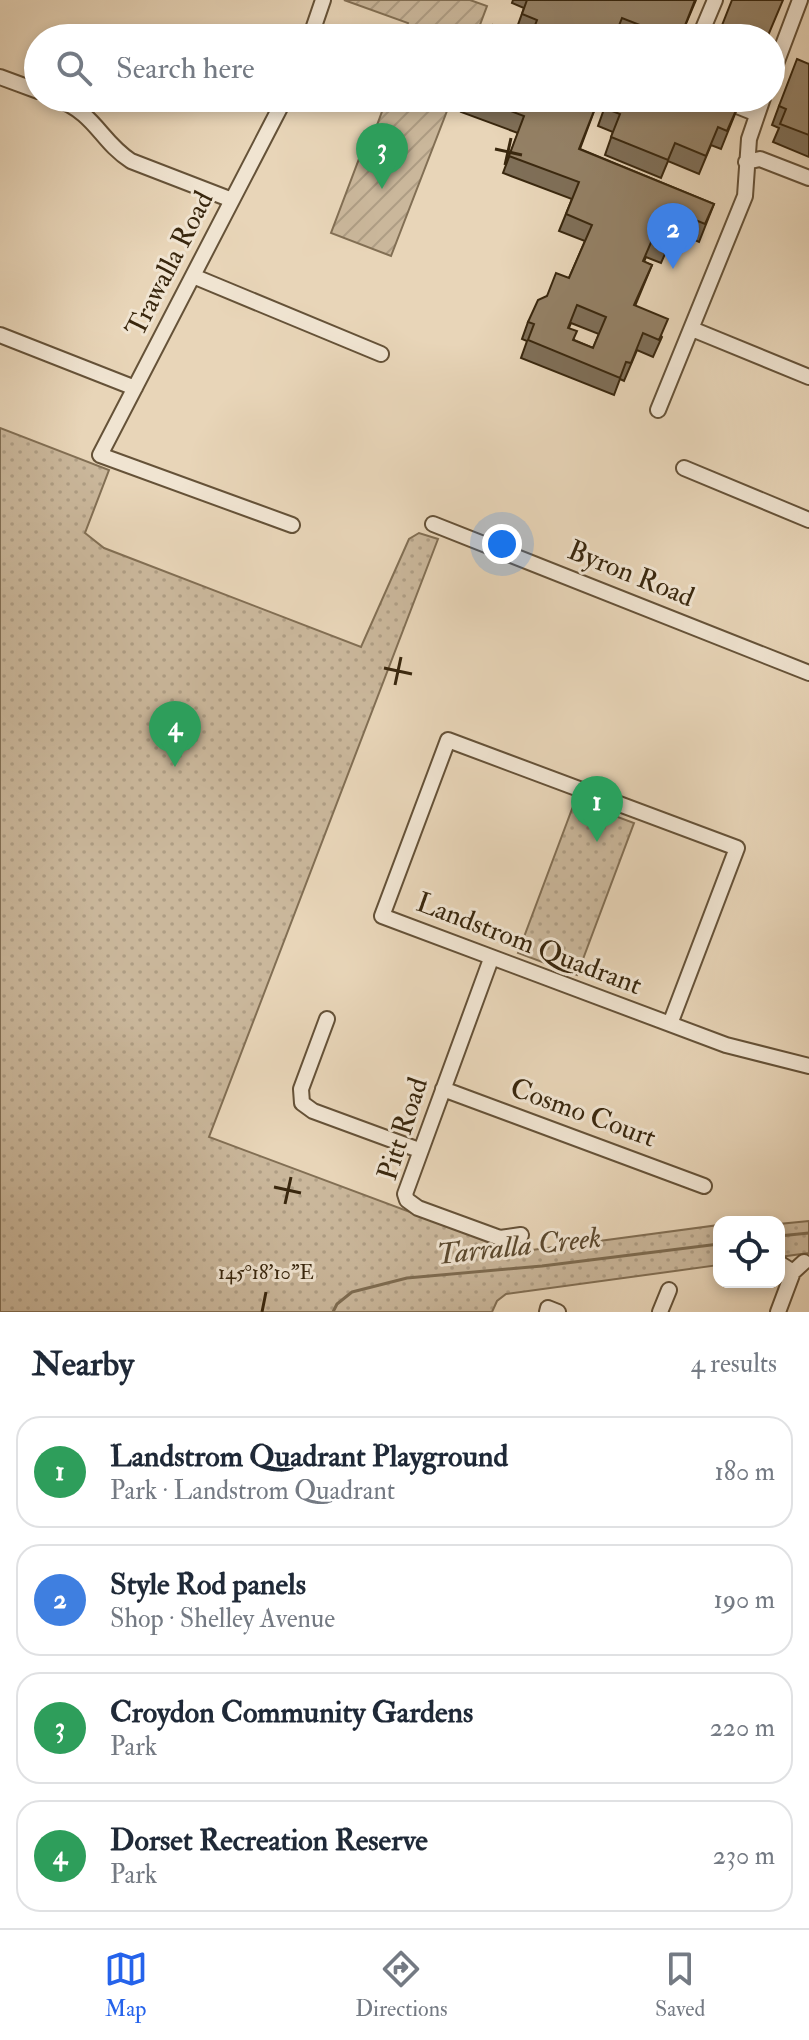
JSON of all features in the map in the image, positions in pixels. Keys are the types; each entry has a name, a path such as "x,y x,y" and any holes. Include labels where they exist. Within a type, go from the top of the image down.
{"street":[{"path":"315,24 323,0"},
{"path":"705,24 715,0"},
{"path":"785,40 800,0"},
{"path":"0,77 24,86"},
{"path":"82,112 131,161 232,200"},
{"name":"Trawalla Road","path":"278,112 100,455 292,525"},
{"path":"658,410 745,196 749,139 757,114 752,112"},
{"path":"746,162 768,161 809,178"},
{"path":"193,276 381,354"},
{"path":"692,329 809,377"},
{"path":"0,335 135,388"},
{"path":"684,468 809,520"},
{"name":"Byron Road","path":"433,524 809,673"},
{"name":"Landstrom Quadrant","path":"670,1024 737,848 448,740 382,916 491,959 726,1045 809,1066"},
{"name":"Pitt Road","path":"491,959 405,1188 411,1205 500,1238 521,1235"},
{"path":"327,1019 301,1089 302,1103 313,1111 419,1150"},
{"name":"Cosmo Court","path":"443,1089 704,1186"},
{"path":"778,1312 798,1267 785,1264"},
{"path":"660,1312 669,1290"},
{"path":"547,1312 548,1308 558,1312"}],"shaded area":[{"path":"344,0 470,0 487,6 480,24 408,23"},
{"path":"382,112 447,112 391,256 331,233 365,143 370,144"},
{"path":"0,428 109,470 85,533 104,548 361,647 409,539 419,533 438,539 209,1137 517,1252 713,1226 713,1266 506,1294 497,1301 492,1312 0,1312"},
{"path":"575,801 634,823 577,975 518,953"},
{"path":"809,1221 809,1253 785,1256 785,1223"}],"building":[{"path":"527,0 695,0 686,24 637,24 622,18 620,24 536,24 537,20 522,14"},
{"path":"732,0 783,0 773,24 723,24"},
{"path":"797,59 809,64 809,135 780,124 786,109 785,90"},
{"path":"513,112 594,112 579,149 714,204 705,224 681,214 668,246 652,240 643,261 652,265 634,305 668,319 659,340 643,333 631,363 626,362 620,378 528,340 534,324 528,322 538,300 547,296 556,273 569,278 592,225 566,214 579,182 509,156 524,116","holes":["577,305 606,317 593,348 573,340 577,331 568,328"]},
{"path":"615,112 735,112 727,131 718,127 706,156 675,143 668,160 611,137 620,114"}],"waterway":[{"name":"Tarralla Creek","path":"785,1235 809,1233"},
{"name":"Tarralla Creek","path":"333,1312 337,1304 352,1292 407,1278 542,1266 713,1245"}],"place":[{"name":"Croydon Community Gardens","path":"382,189"},
{"name":"Style Rod panels","path":"673,269"},
{"name":"Dorset Recreation Reserve","path":"175,767"},
{"name":"Landstrom Quadrant Playground","path":"597,842"}]}
